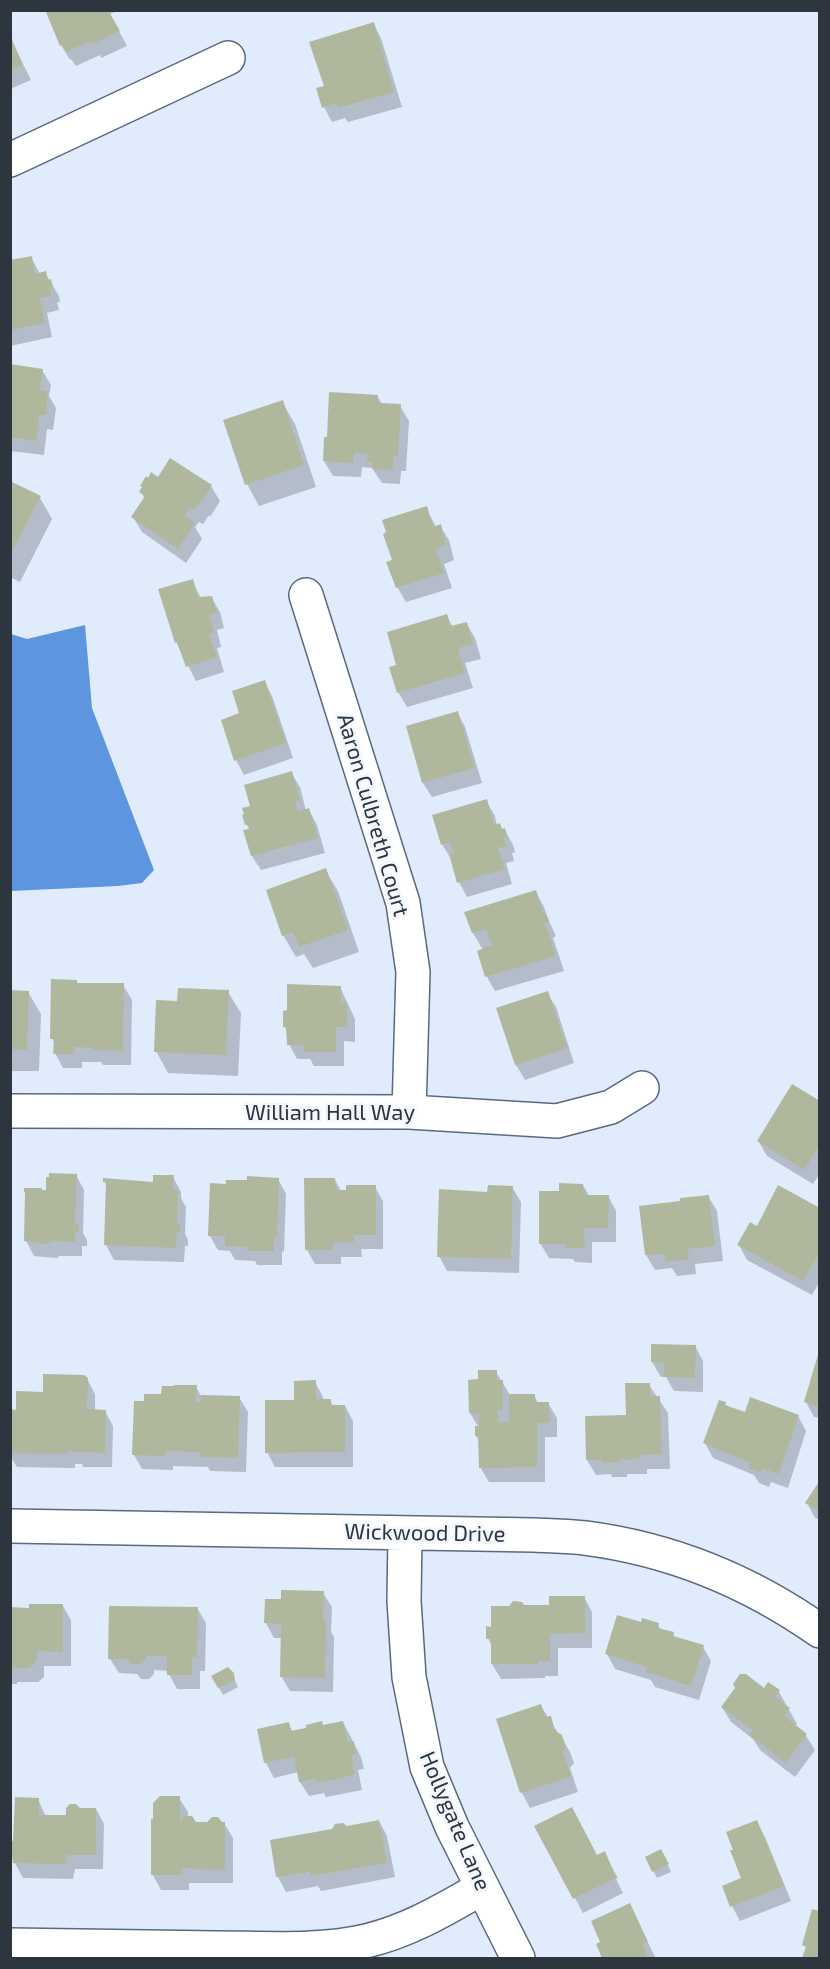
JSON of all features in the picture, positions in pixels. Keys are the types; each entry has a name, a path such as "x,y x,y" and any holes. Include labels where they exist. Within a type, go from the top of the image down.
{"street":[{"path":"10,160 228,58"},
{"name":"Aaron Culbreth Court","path":"306,595 403,903 412,972 409,1112"},
{"name":"William Hall Way","path":"10,1111 409,1112 557,1121 611,1107 642,1088"},
{"name":"Wickwood Drive","path":"10,1526 574,1537 633,1546 684,1560 733,1579 798,1615 819,1631"},
{"name":"Hollygate Lane","path":"405,1533 404,1601 409,1677 420,1735 432,1777 452,1827 518,1959"},
{"path":"10,1945 269,1948 334,1946 367,1941 403,1929 431,1917 482,1888"}],"water":[{"path":"85,625 92,708 154,870 142,883 11,891 11,634 27,639"}],"building":[{"path":"45,10 108,10 120,31 92,44 90,41 66,52 62,45 60,46"},
{"path":"374,22 394,92 338,108 336,103 322,108 316,88 324,86 309,42"},
{"path":"10,35 23,65 10,70"},
{"path":"32,256 35,274 46,271 53,287 50,287 51,296 40,298 45,323 10,330 10,260"},
{"path":"10,364 43,369 40,390 48,391 46,415 39,415 36,441 10,437"},
{"path":"329,392 378,395 378,403 401,404 398,457 393,456 393,470 372,469 373,462 367,462 367,454 354,453 353,463 323,461 324,437 327,437"},
{"path":"283,400 304,465 245,485 223,420"},
{"path":"170,458 212,485 201,503 194,510 190,508 185,516 195,523 178,549 131,517 145,496 139,492 146,476 148,478 151,472 158,477"},
{"path":"10,481 41,496 10,555"},
{"path":"427,506 433,527 441,524 446,545 436,549 444,573 396,588 386,562 392,560 383,534 386,532 382,520"},
{"path":"193,579 198,597 212,596 217,613 209,615 214,632 209,634 217,657 186,667 177,642 175,643 158,589"},
{"path":"447,614 451,626 467,622 473,644 458,648 465,673 397,693 389,667 396,665 387,632"},
{"path":"265,680 286,743 234,761 221,720 239,713 232,691"},
{"path":"458,711 474,768 422,783 406,726"},
{"path":"292,771 300,800 295,802 298,812 309,808 318,838 251,856 243,830 249,829 248,824 245,825 242,808 250,806 244,785"},
{"path":"487,799 494,825 500,823 502,829 505,828 507,837 504,838 507,846 498,848 505,869 457,883 449,854 454,853 450,842 441,845 432,815"},
{"path":"326,868 348,930 299,947 293,932 282,936 266,890"},
{"path":"536,890 544,915 546,914 549,921 545,923 556,956 485,977 477,951 492,945 486,929 472,933 464,912"},
{"path":"51,979 77,980 77,983 124,983 123,1051 74,1047 74,1054 53,1054 54,1039 50,1039"},
{"path":"287,984 341,986 341,1003 347,1002 347,1027 336,1027 336,1052 304,1052 303,1045 287,1045 286,1027 283,1027 283,1011 287,1010"},
{"path":"178,988 229,990 226,1055 154,1052 156,1000 177,1001"},
{"path":"10,990 29,991 27,1050 10,1049"},
{"path":"548,991 567,1048 515,1065 496,1008"},
{"path":"792,1084 820,1101 820,1145 804,1170 757,1141"},
{"path":"49,1173 77,1174 75,1223 79,1223 79,1232 75,1231 75,1242 51,1241 48,1244 24,1241 24,1188 46,1190 46,1177 49,1177"},
{"path":"153,1175 174,1175 173,1190 178,1190 177,1224 180,1223 176,1248 104,1245 106,1182 103,1182 103,1178 153,1182"},
{"path":"247,1176 279,1178 277,1238 274,1237 274,1251 247,1251 247,1247 225,1246 225,1236 208,1236 210,1183 226,1184 226,1180 247,1180"},
{"path":"304,1178 335,1178 336,1190 346,1190 346,1185 376,1185 376,1235 354,1235 354,1242 333,1243 333,1250 305,1250"},
{"path":"559,1183 583,1184 585,1195 609,1195 608,1228 584,1228 585,1248 565,1248 565,1244 539,1244 539,1191 559,1191"},
{"path":"488,1185 513,1186 511,1259 437,1257 439,1189 487,1192"},
{"path":"778,1185 820,1208 820,1252 803,1281 737,1245 750,1222 757,1226"},
{"path":"709,1195 715,1246 688,1249 689,1259 667,1262 665,1254 645,1255 639,1206"},
{"path":"651,1344 696,1345 695,1378 664,1377 664,1363 651,1362"},
{"path":"820,1351 820,1407 804,1402"},
{"path":"478,1370 497,1370 497,1380 503,1380 503,1410 498,1410 498,1422 509,1422 509,1394 535,1394 535,1402 549,1402 549,1423 537,1423 537,1467 479,1468 478,1436 475,1436 475,1426 479,1426 479,1413 469,1413 468,1380 478,1379"},
{"path":"43,1374 84,1375 88,1378 87,1409 106,1410 105,1453 68,1450 68,1453 62,1454 10,1453 10,1409 16,1410 16,1391 43,1392"},
{"path":"316,1380 316,1399 331,1399 331,1405 345,1405 345,1452 265,1453 265,1400 294,1400 294,1381"},
{"path":"625,1383 650,1383 650,1397 660,1396 662,1454 639,1455 639,1459 619,1460 619,1462 602,1463 602,1460 586,1460 585,1416 626,1415"},
{"path":"197,1385 196,1402 201,1402 201,1395 240,1396 238,1458 200,1457 200,1452 165,1451 165,1456 132,1455 134,1401 144,1401 144,1394 161,1394 162,1386"},
{"path":"750,1397 799,1415 779,1474 762,1468 761,1473 748,1468 750,1463 703,1443 719,1400 726,1402 725,1405 745,1412"},
{"path":"820,1480 820,1512 805,1503"},
{"path":"281,1590 324,1591 325,1678 280,1677 281,1624 264,1623 265,1599 281,1599"},
{"path":"549,1596 585,1596 585,1633 550,1634 550,1661 538,1661 538,1664 491,1664 491,1638 486,1639 486,1626 491,1627 491,1606 509,1606 513,1601 522,1602 524,1605 549,1605"},
{"path":"29,1604 63,1604 63,1652 37,1651 37,1661 29,1668 10,1668 10,1607 29,1608"},
{"path":"109,1606 198,1607 197,1657 192,1657 192,1675 167,1675 167,1656 146,1656 140,1664 131,1664 127,1659 108,1659"},
{"path":"617,1615 641,1622 642,1618 659,1623 658,1628 674,1632 673,1636 704,1645 691,1686 645,1672 647,1667 605,1654"},
{"path":"228,1667 234,1673 235,1680 218,1688 211,1676"},
{"path":"740,1674 746,1674 764,1688 768,1682 780,1690 775,1697 790,1708 784,1716 807,1734 786,1763 749,1735 753,1731 721,1707 735,1688 733,1684"},
{"path":"541,1704 545,1717 551,1716 555,1731 562,1735 566,1747 563,1752 571,1777 520,1793 496,1719"},
{"path":"322,1721 323,1725 343,1721 348,1742 354,1741 356,1754 351,1755 355,1775 316,1783 315,1778 299,1782 294,1757 264,1763 257,1729 289,1722 291,1731"},
{"path":"160,1796 180,1796 180,1822 184,1816 192,1816 196,1822 207,1822 212,1817 218,1817 225,1822 225,1869 181,1868 181,1875 151,1875 151,1819 153,1819 153,1803"},
{"path":"15,1797 39,1798 39,1815 66,1815 66,1808 70,1804 76,1804 80,1808 96,1808 96,1855 67,1855 65,1864 13,1863 10,1843 13,1841"},
{"path":"572,1807 597,1855 605,1851 616,1878 573,1899 534,1826"},
{"path":"379,1820 387,1863 311,1876 310,1872 276,1877 270,1840 332,1829 335,1824 343,1823 347,1826"},
{"path":"757,1820 784,1886 730,1907 722,1886 741,1878 726,1832"},
{"path":"661,1849 669,1864 652,1872 645,1857"},
{"path":"630,1903 648,1942 642,1944 649,1958 602,1958 596,1944 600,1942 591,1921"},
{"path":"812,1909 820,1911 820,1958 802,1958 806,1947 802,1945"}]}
